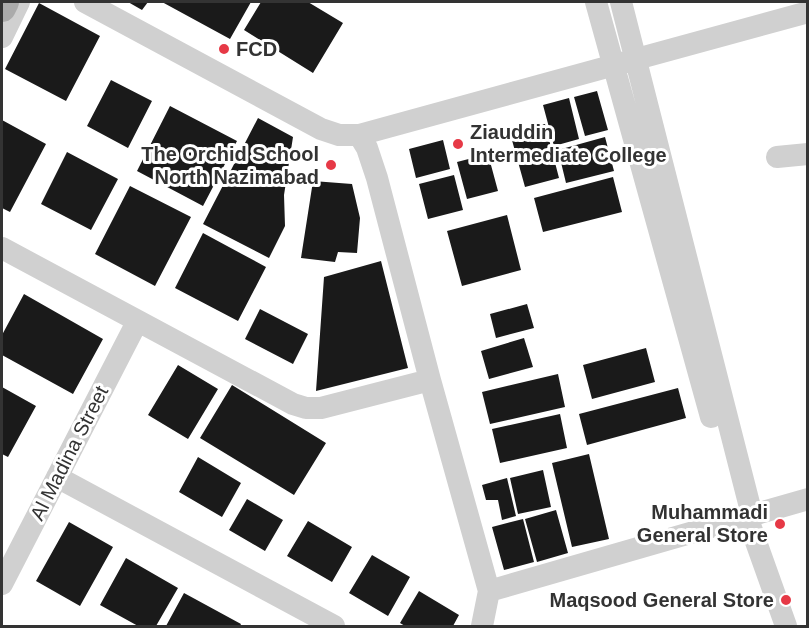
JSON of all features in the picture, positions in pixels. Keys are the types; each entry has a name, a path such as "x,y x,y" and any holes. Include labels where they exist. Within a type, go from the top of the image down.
{"main road":[{"path":"2,8 5,2"}],"street":[{"path":"2,37 19,2"},
{"path":"85,2 321,129 339,135 358,135 637,58 797,10"},
{"path":"596,2 747,520 786,627"},
{"path":"621,2 637,58 747,520"},
{"path":"358,135 367,148 377,178 489,591 482,627"},
{"path":"777,157 807,154"},
{"path":"2,248 293,404 306,408 321,408 430,380"},
{"name":"Al Madina Street","path":"2,584 137,322"},
{"path":"57,477 334,627"},
{"path":"489,591 747,520 807,500"}],"building":[{"path":"128,2 148,2 142,10"},
{"path":"162,2 251,2 230,39"},
{"path":"261,2 308,2 343,23 313,73 244,30"},
{"path":"39,3 100,36 66,101 5,69"},
{"path":"111,80 152,101 128,148 87,126"},
{"path":"597,91 608,130 585,136 574,97"},
{"path":"569,98 579,139 554,146 543,105"},
{"path":"170,106 237,141 203,206 137,171"},
{"path":"258,118 293,137 284,195 285,226 269,258 203,224"},
{"path":"2,120 46,144 10,212 2,208"},
{"path":"545,124 559,178 525,187 510,133"},
{"path":"605,137 614,171 566,183 558,150"},
{"path":"443,140 450,169 416,178 409,149"},
{"path":"67,152 118,179 91,230 41,204"},
{"path":"488,154 498,191 467,199 457,162"},
{"path":"454,175 463,210 428,219 419,184"},
{"path":"613,177 622,212 543,232 534,198"},
{"path":"313,181 352,184 360,218 357,253 338,252 335,262 301,258"},
{"path":"130,186 191,217 155,286 95,254"},
{"path":"507,215 521,270 462,286 447,231"},
{"path":"203,233 266,267 238,321 175,288"},
{"path":"381,261 408,368 316,391 324,277"},
{"path":"24,294 103,339 73,394 2,355 2,335"},
{"path":"527,304 534,328 496,338 490,314"},
{"path":"260,309 308,334 293,364 245,339"},
{"path":"524,338 533,367 489,379 481,351"},
{"path":"646,348 655,382 592,399 583,365"},
{"path":"178,365 218,389 188,439 148,415"},
{"path":"558,374 565,407 490,424 482,392"},
{"path":"232,385 326,443 294,495 200,438"},
{"path":"2,387 36,406 8,457 2,454"},
{"path":"678,388 686,418 587,445 579,414"},
{"path":"560,414 567,448 500,463 492,429"},
{"path":"589,454 609,539 572,547 552,463"},
{"path":"198,457 241,483 222,517 179,492"},
{"path":"543,470 551,507 518,514 510,478"},
{"path":"507,478 516,516 502,520 498,500 486,500 482,485"},
{"path":"247,499 283,520 265,551 229,530"},
{"path":"556,510 568,553 537,562 525,519"},
{"path":"523,519 534,562 504,570 492,527"},
{"path":"308,521 352,547 332,582 287,556"},
{"path":"69,522 113,547 80,606 36,581"},
{"path":"372,555 410,577 388,616 349,593"},
{"path":"126,558 178,588 156,626 138,626 100,605"},
{"path":"419,591 459,615 453,626 405,626 400,623"},
{"path":"184,593 241,624 240,626 166,626"}],"place":[{"name":"FCD","path":"224,49"},
{"name":"Ziauddin Intermediate College","path":"458,144"},
{"name":"The Orchid School North Nazimabad","path":"331,165"},
{"name":"Muhammadi General Store","path":"780,524"},
{"name":"Maqsood General Store","path":"786,600"}]}
